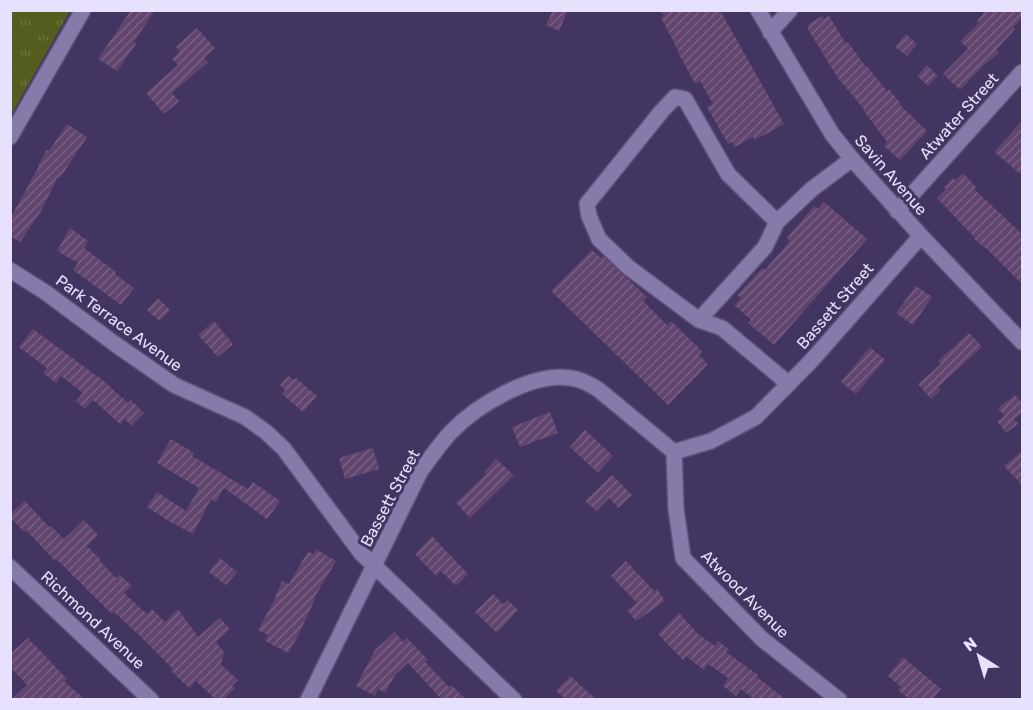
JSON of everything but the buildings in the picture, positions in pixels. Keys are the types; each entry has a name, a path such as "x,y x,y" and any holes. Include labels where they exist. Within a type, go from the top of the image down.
{"street":[{"path":"10,137 82,10"},
{"name":"Savin Avenue","path":"758,10 832,134 897,211 1023,342"},
{"path":"770,32 789,10"},
{"name":"Atwater Street","path":"897,211 1023,72"},
{"path":"777,222 728,174 684,99 675,97 586,204 599,239 628,267 699,320 722,328 789,384"},
{"path":"699,320 765,247 777,222 812,189 852,159"},
{"name":"Bassett Street","path":"308,699 420,472 453,430 475,412 518,387 538,380 556,377 571,378 599,390 674,452 711,441 756,417 812,360 921,236"},
{"name":"Park Terrace Avenue","path":"10,270 45,292 174,385 245,417 266,432 284,449 361,554 514,699"},
{"name":"Atwood Avenue","path":"674,452 675,509 683,558 762,639 839,699"},
{"name":"Richmond Avenue","path":"10,567 151,699"}],"green space":[{"path":"10,11 70,11 11,115"}]}
